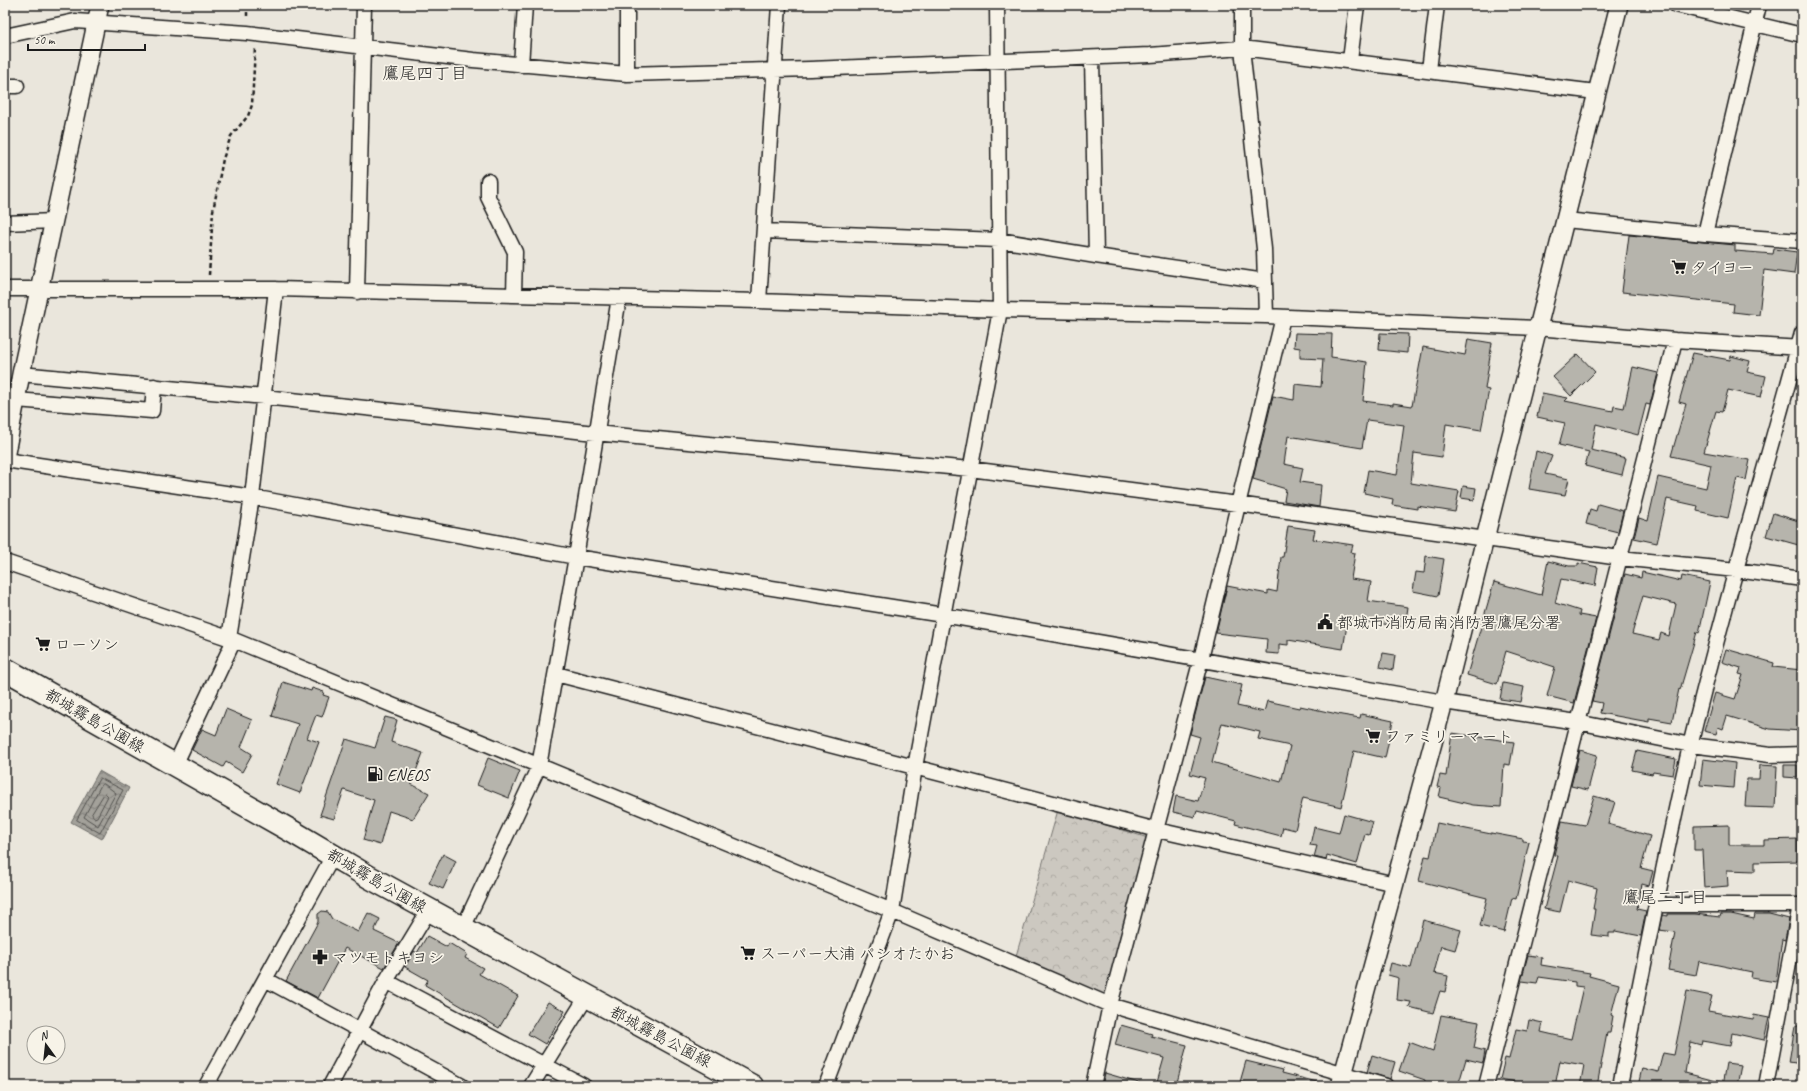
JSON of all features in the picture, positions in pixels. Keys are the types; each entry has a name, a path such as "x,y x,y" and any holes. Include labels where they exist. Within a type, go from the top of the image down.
{"main road":[{"name":"都城霧島公園線","path":"5,669 333,856 587,996 739,1083"}],"street":[{"path":"100,5 21,374 5,459 252,497 576,556 943,615 1444,702 1577,722 1690,745 1770,755 1802,754"},
{"path":"358,292 364,5"},
{"path":"521,65 525,5"},
{"path":"627,5 627,74"},
{"path":"759,301 773,102 778,5"},
{"path":"826,1086 892,911 915,767 1000,310 997,5"},
{"path":"1242,5 1242,48 1264,249 1266,316"},
{"path":"1350,60 1357,5"},
{"path":"1429,70 1437,5"},
{"path":"1342,1079 1444,702 1619,5"},
{"path":"1676,5 1802,35"},
{"path":"1705,234 1759,5"},
{"path":"5,36 75,21 256,34 521,65 627,74 1092,58 1242,48 1350,60 1596,92"},
{"path":"1092,58 1096,256"},
{"path":"488,181 488,197 515,252 514,296"},
{"path":"1565,220 1705,234 1802,241"},
{"path":"5,223 54,221"},
{"path":"764,231 999,240 1265,281"},
{"path":"5,289 276,289 759,301 1000,310 1266,316 1537,328 1675,340 1800,347"},
{"path":"175,765 232,639 252,497 276,289"},
{"path":"463,928 539,766 556,674 619,298"},
{"path":"1093,1086 1110,1005 1201,659 1283,317"},
{"path":"1620,1086 1690,745 1736,570 1800,347 1802,333"},
{"path":"1486,1086 1675,340"},
{"path":"21,374 264,397 596,433 970,469 1238,504 1620,558 1736,570 1802,579"},
{"path":"16,400 152,412 154,386"},
{"path":"5,562 232,639 892,911 1110,1005 1342,1079 1386,1086"},
{"path":"556,674 1157,830 1394,884"},
{"path":"206,1086 333,856"},
{"path":"1656,905 1801,905 1766,1086"},
{"path":"330,1086 386,981 429,910"},
{"path":"265,979 462,1086"},
{"path":"386,981 584,1086"},
{"path":"531,1086 587,996"}],"path":[{"path":"208,288 213,211 223,159 231,136 248,116 252,105 256,34"}],"green space":[{"path":"1058,810 1148,838 1106,996 1016,956"}],"water":[{"path":"99,771 129,788 102,839 71,822"}],"building":[{"name":"タイヨー","path":"1629,235 1735,245 1735,251 1773,254 1774,249 1797,252 1794,274 1764,270 1759,315 1733,312 1734,304 1622,292"},
{"path":"1295,333 1332,334 1331,357 1367,362 1363,401 1412,406 1423,347 1465,355 1468,339 1492,343 1485,389 1489,390 1481,430 1446,424 1442,457 1414,453 1411,483 1459,491 1455,512 1417,506 1417,509 1392,505 1393,499 1364,493 1368,470 1397,475 1404,425 1367,420 1362,448 1288,436 1284,464 1303,468 1300,482 1321,485 1319,507 1284,501 1286,489 1253,479 1273,396 1294,400 1295,384 1321,387 1323,359 1300,358 1300,348 1294,347"},
{"path":"1380,333 1408,334 1407,353 1379,350"},
{"path":"1693,353 1730,360 1731,356 1750,361 1747,372 1766,376 1761,397 1728,390 1722,412 1716,411 1704,452 1750,460 1746,480 1737,478 1728,518 1697,511 1698,506 1667,499 1657,543 1634,538 1639,518 1648,521 1658,477 1706,488 1711,465 1671,456 1686,404 1679,402"},
{"path":"1578,354 1595,372 1571,396 1553,377"},
{"path":"1633,367 1658,373 1650,405 1646,404 1638,435 1596,424 1591,450 1626,458 1622,475 1585,466 1589,452 1559,445 1565,423 1537,417 1542,393 1568,398 1565,401 1613,411 1614,406 1624,408"},
{"path":"1536,451 1552,456 1545,474 1569,479 1565,495 1529,489"},
{"path":"1463,486 1476,488 1474,500 1461,498"},
{"path":"1598,504 1623,511 1618,532 1586,524 1590,509 1596,511"},
{"path":"1773,513 1802,522 1802,546 1766,536"},
{"path":"1288,526 1315,530 1313,539 1353,545 1351,552 1355,553 1351,579 1371,582 1368,601 1408,607 1405,627 1348,619 1343,649 1288,640 1288,645 1279,644 1279,654 1266,653 1267,639 1216,633 1227,586 1268,594 1268,590 1277,592 1281,557 1283,557"},
{"path":"1426,556 1444,559 1438,596 1413,591 1416,572 1424,573"},
{"path":"1548,561 1569,566 1578,566 1578,563 1598,567 1595,586 1561,579 1555,603 1580,611 1579,615 1596,618 1574,703 1547,696 1555,667 1506,651 1497,684 1467,675 1494,582 1541,595"},
{"path":"1642,572 1681,581 1682,576 1710,582 1699,633 1697,632 1680,690 1679,689 1672,722 1649,718 1649,722 1600,713 1602,703 1592,701 1625,574 1641,578","holes":["1643,596 1676,604 1669,636 1661,633 1659,640 1632,634"]},
{"path":"1726,649 1774,663 1773,667 1802,670 1802,731 1770,729 1727,716 1723,729 1718,727 1716,734 1704,731 1715,693 1735,699 1743,675 1739,674 1741,668 1722,662"},
{"path":"1383,653 1395,655 1393,670 1380,667"},
{"path":"1205,677 1242,685 1237,706 1264,712 1267,701 1360,718 1361,714 1393,721 1385,758 1354,751 1341,807 1303,798 1295,830 1283,827 1281,836 1235,824 1236,821 1197,811 1195,817 1173,812 1176,796 1198,801 1205,778 1190,774 1200,737 1190,734","holes":["1222,723 1260,732 1258,739 1290,746 1281,782 1212,762"]},
{"path":"283,682 311,691 312,688 324,692 323,695 329,697 322,717 316,715 307,738 319,742 300,793 276,784 298,724 272,716"},
{"path":"1503,683 1524,687 1521,702 1500,699"},
{"path":"226,709 252,720 241,747 252,754 242,772 226,762 223,767 192,750 202,729 216,735"},
{"path":"385,717 397,720 391,742 423,753 411,784 429,793 413,819 389,811 380,845 363,840 374,800 344,790 334,819 320,815 346,739 375,748"},
{"path":"1452,733 1514,742 1510,765 1504,764 1501,807 1473,805 1439,797 1441,788 1437,787 1440,775 1446,776"},
{"path":"1580,750 1597,755 1588,790 1571,786"},
{"path":"1637,751 1676,759 1673,775 1653,772 1652,774 1632,770"},
{"path":"488,758 520,771 509,798 477,785"},
{"path":"1703,759 1735,763 1733,788 1700,785"},
{"path":"1760,765 1777,766 1775,808 1745,807 1747,779 1759,779"},
{"path":"1784,765 1797,765 1797,778 1784,777"},
{"path":"1594,796 1615,802 1608,824 1650,836 1641,868 1653,871 1649,886 1642,884 1637,909 1646,911 1641,936 1615,931 1615,933 1609,933 1609,937 1591,935 1595,909 1593,909 1597,888 1568,880 1560,912 1544,909 1558,856 1554,855 1562,821 1585,825"},
{"path":"1344,814 1373,822 1369,835 1365,834 1357,864 1327,855 1326,860 1314,857 1317,846 1310,845 1314,827 1339,833"},
{"path":"1437,823 1523,839 1523,841 1529,842 1516,899 1512,898 1504,932 1480,926 1487,898 1419,881 1425,856 1430,857"},
{"path":"1729,825 1729,845 1764,845 1764,840 1798,839 1798,861 1755,862 1755,871 1727,870 1728,886 1704,888 1702,850 1694,850 1694,826"},
{"path":"443,854 456,861 443,889 429,883"},
{"name":"マツモトキヨシ","path":"322,911 328,912 332,919 358,932 368,913 380,919 374,931 399,943 384,968 345,948 318,998 286,981 318,922 318,914"},
{"path":"1668,914 1695,914 1720,917 1721,914 1731,914 1754,919 1755,914 1769,914 1789,919 1785,940 1782,939 1776,982 1751,978 1752,972 1699,961 1696,975 1668,970 1675,932 1659,930 1662,915 1668,916"},
{"path":"1423,920 1461,930 1455,950 1441,946 1434,973 1448,976 1445,992 1440,991 1433,1013 1409,1007 1411,1002 1397,1000 1399,978 1388,975 1391,963 1411,968"},
{"path":"427,936 447,947 449,943 467,954 465,958 483,968 479,974 518,996 499,1028 425,985 428,980 405,967 414,951 417,953"},
{"path":"1528,955 1542,957 1541,965 1590,973 1589,976 1619,984 1611,1015 1613,1016 1610,1033 1607,1033 1597,1086 1580,1086 1584,1065 1560,1061 1555,1086 1515,1086 1516,1082 1500,1079 1505,1058 1509,1059 1516,1029 1527,1031 1529,1020 1543,1023 1541,1032 1571,1039 1583,987 1575,986 1575,982 1539,977 1537,983 1521,981"},
{"path":"1687,991 1712,996 1708,1011 1753,1019 1754,1015 1769,1018 1764,1040 1732,1033 1730,1046 1702,1041 1701,1045 1690,1042 1685,1073 1720,1082 1719,1086 1638,1086 1642,1068 1658,1072 1663,1053 1674,1055"},
{"path":"548,1002 565,1011 545,1044 528,1034"},
{"path":"1441,1015 1479,1022 1474,1048 1485,1051 1483,1063 1466,1059 1458,1086 1424,1086 1425,1080 1399,1071 1409,1042 1433,1051"},
{"path":"1121,1025 1152,1034 1151,1036 1187,1045 1176,1086 1156,1086 1164,1058 1115,1045"},
{"path":"1795,1026 1802,1026 1802,1064 1789,1062"},
{"path":"1372,1055 1395,1062 1390,1079 1367,1072"},
{"path":"1246,1061 1283,1070 1282,1073 1317,1082 1316,1086 1256,1086 1240,1082"},
{"path":"1726,1063 1741,1065 1737,1086 1722,1086"},
{"path":"1105,1073 1139,1083 1138,1086 1102,1086"}],"place":[{"name":"タイヨー","path":"1679,267"},
{"name":"都城市消防局南消防署鷹尾分署","path":"1325,622"},
{"name":"ローソン","path":"43,644"},
{"name":"ファミリーマート","path":"1373,736"},
{"name":"ENEOS","path":"375,774"},
{"name":"スーパー大浦 パシオたかお","path":"748,953"},
{"name":"マツモトキヨシ","path":"320,957"}],"district":[{"name":"鷹尾四丁目","path":"425,73"},
{"name":"鷹尾二丁目","path":"1665,897"}]}
